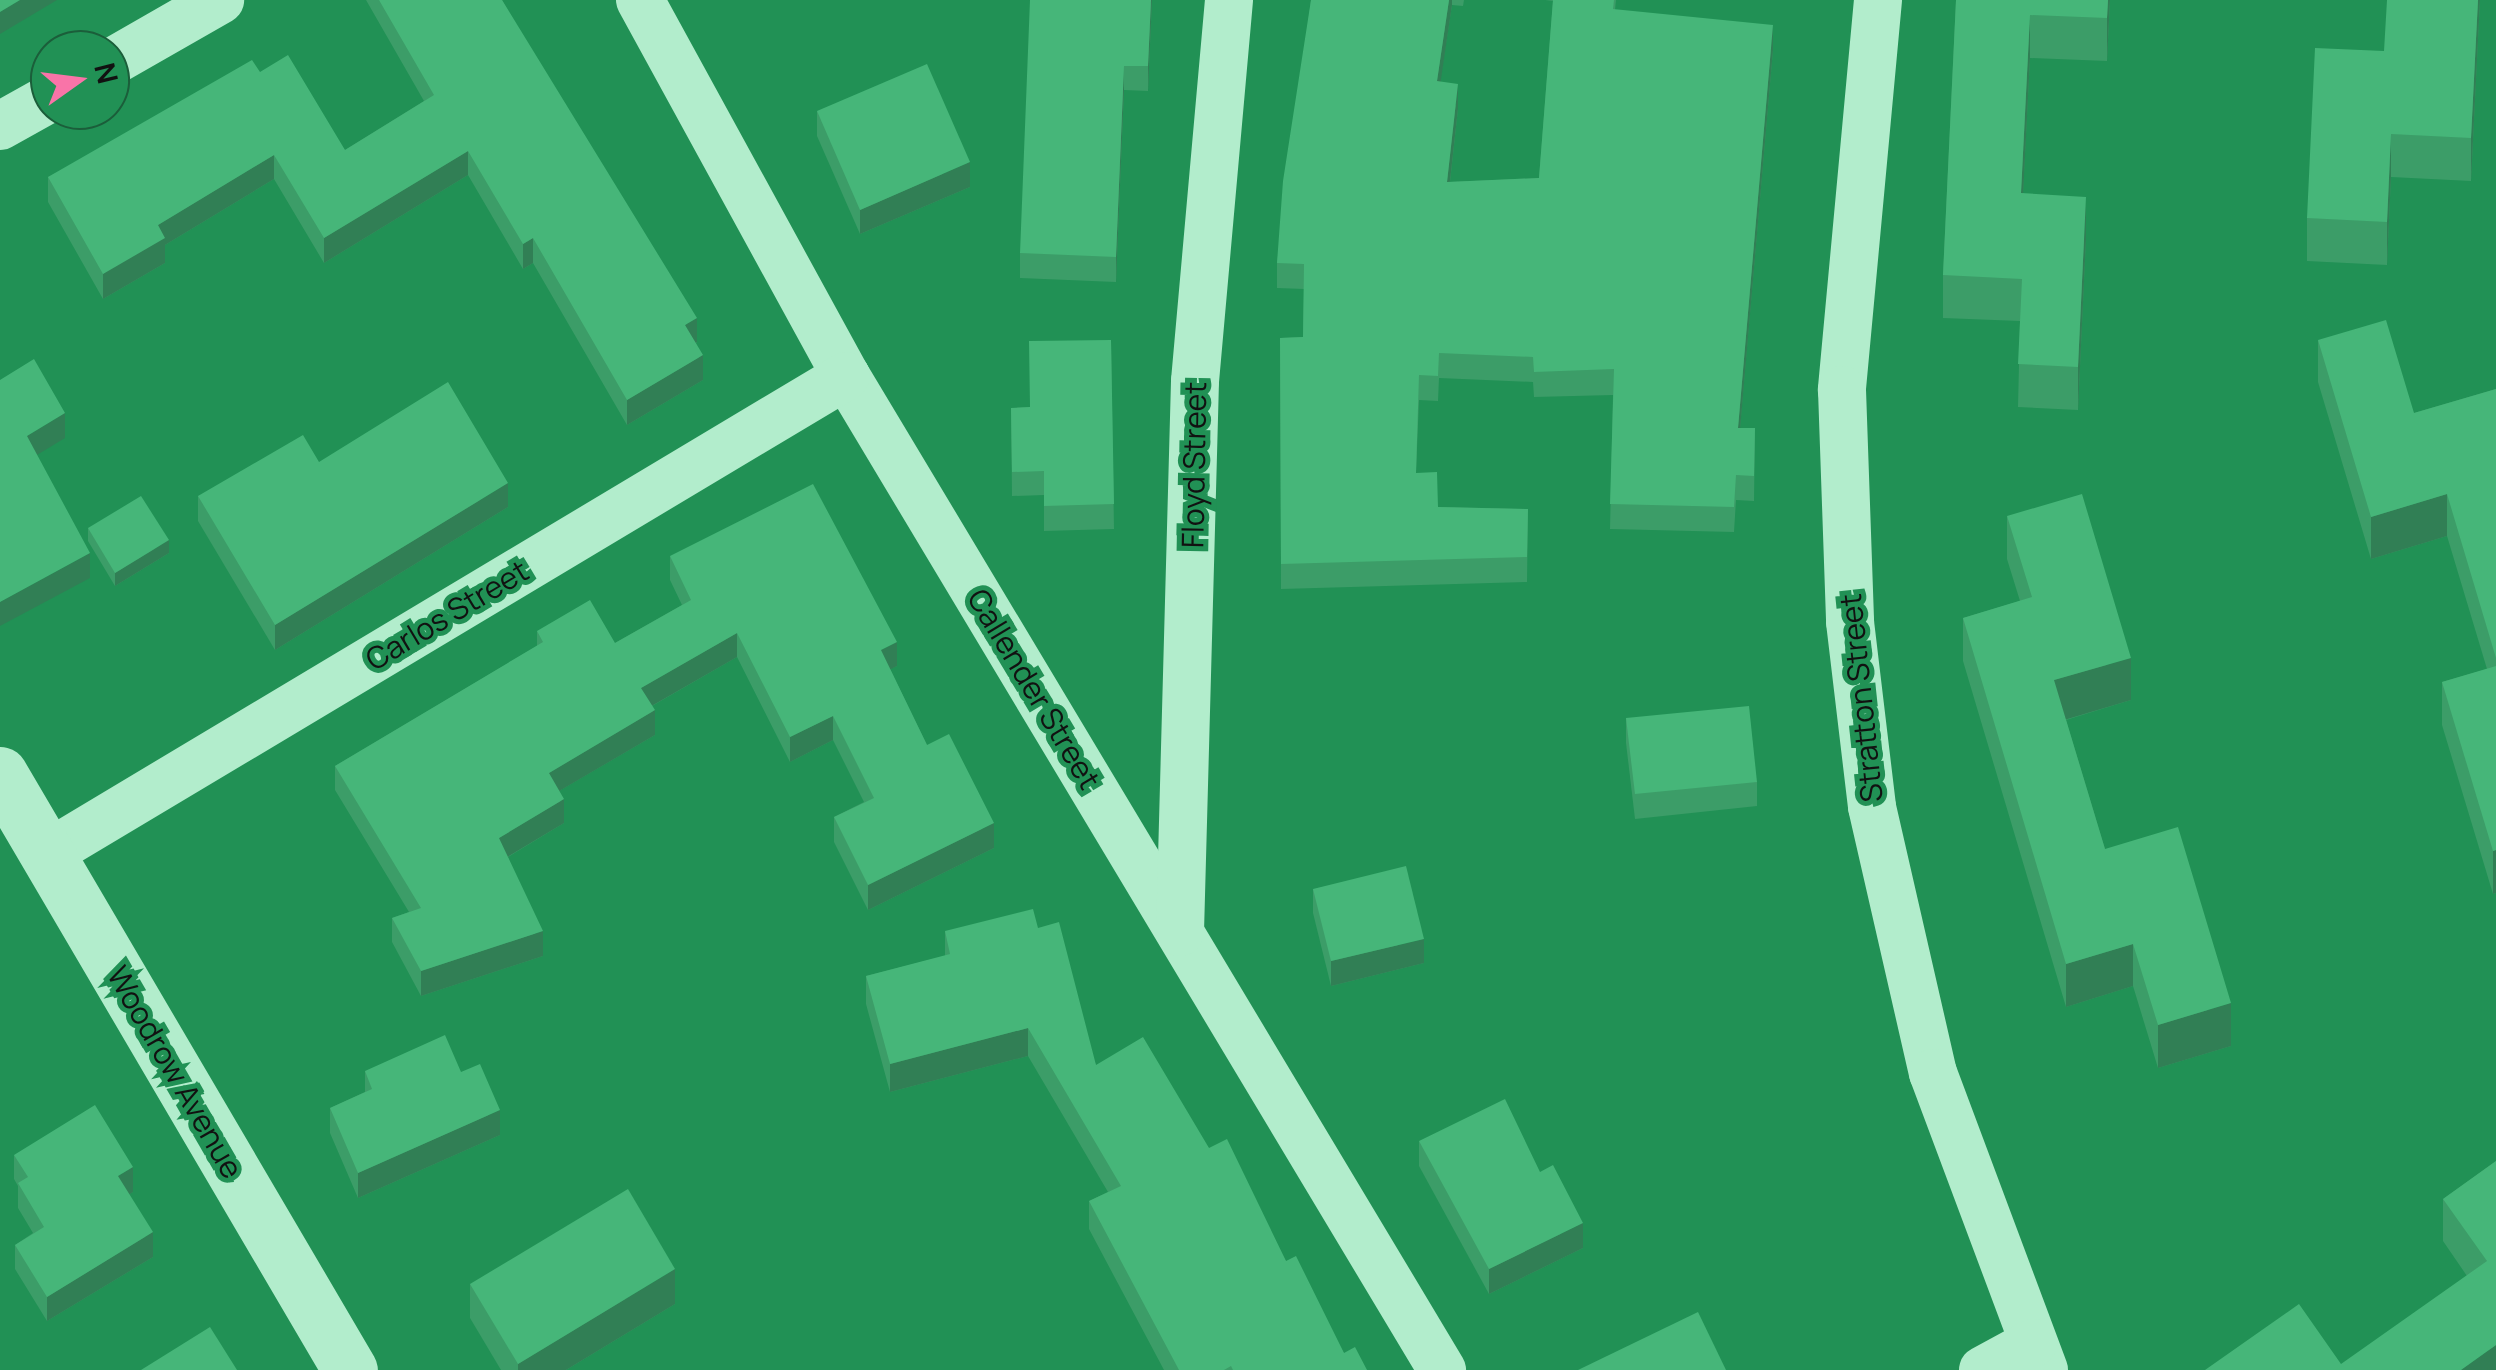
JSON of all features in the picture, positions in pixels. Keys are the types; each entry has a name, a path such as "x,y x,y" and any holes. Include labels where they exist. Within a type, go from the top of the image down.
{"street":[{"path":"130,52 220,0"},
{"name":"Callender Street","path":"640,0 846,376 1442,1370"},
{"name":"Floyd Street","path":"1180,932 1195,381 1229,0"},
{"name":"Stratton Street","path":"1878,0 1842,390 1850,622 1872,807 1907,982 2039,1356"},
{"path":"0,126 30,109"},
{"name":"Carlos Street","path":"48,854 846,376"},
{"name":"Woodrow Avenue","path":"0,774 350,1370"},
{"path":"1983,1370 2039,1356"}],"building":[{"path":"0,0 20,0 0,12"},
{"path":"379,0 502,0 697,318 685,325 703,355 627,400 533,238 523,244 468,151 324,238 274,155 158,225 165,238 103,274 48,177 252,60 260,72 288,55 345,150 434,95"},
{"path":"1030,0 1151,0 1148,66 1124,66 1116,257 1020,253"},
{"path":"1311,0 1449,0 1437,81 1458,84 1447,182 1539,178 1553,0 1614,0 1613,9 1773,25 1738,428 1755,428 1754,476 1736,475 1734,507 1610,504 1614,369 1534,372 1533,357 1439,353 1438,376 1419,375 1416,473 1437,472 1438,507 1528,509 1527,557 1281,564 1280,338 1303,337 1304,264 1277,263 1283,181"},
{"path":"1956,0 2108,0 2107,18 2030,15 2021,193 2086,197 2078,367 2018,364 2022,279 1943,275"},
{"path":"2387,0 2478,0 2471,138 2391,134 2387,222 2307,218 2315,48 2384,51"},
{"path":"927,64 970,162 860,210 817,111"},
{"path":"2386,320 2414,413 2496,389 2496,658 2447,494 2371,517 2318,340"},
{"path":"1111,340 1114,504 1044,506 1044,471 1012,472 1011,408 1030,407 1029,341"},
{"path":"34,359 65,413 27,436 90,553 0,602 0,380"},
{"path":"448,382 508,483 275,625 198,496 303,435 319,462"},
{"path":"813,484 897,642 881,650 927,745 949,734 994,823 868,885 834,817 874,798 833,716 790,737 737,633 641,688 655,710 549,773 564,799 499,838 543,931 421,971 392,918 421,908 335,766 543,642 537,631 590,600 615,643 691,600 670,556"},
{"path":"2082,494 2131,658 2054,680 2105,849 2178,827 2231,1003 2158,1025 2133,944 2066,964 1963,618 2032,597 2007,516"},
{"path":"141,496 169,540 115,573 88,528"},
{"path":"2496,666 2496,850 2493,851 2442,682"},
{"path":"1749,706 1757,782 1635,794 1626,718"},
{"path":"1406,866 1424,939 1331,961 1313,889"},
{"path":"1033,909 1038,928 1059,922 1096,1065 1143,1037 1209,1148 1227,1139 1286,1261 1296,1256 1344,1353 1355,1347 1367,1370 1233,1370 1231,1366 1224,1370 1179,1370 1089,1201 1121,1186 1028,1028 890,1064 866,976 950,954 945,931"},
{"path":"445,1035 461,1072 480,1064 500,1110 358,1173 330,1108 372,1089 365,1071"},
{"path":"1505,1099 1540,1172 1553,1165 1583,1223 1489,1269 1419,1141"},
{"path":"95,1105 133,1167 118,1176 153,1232 47,1297 15,1245 44,1227 18,1183 28,1177 14,1155"},
{"path":"2496,1161 2496,1345 2461,1370 2205,1370 2299,1304 2341,1364 2487,1261 2443,1199"},
{"path":"628,1189 675,1269 518,1364 470,1284"},
{"path":"1698,1312 1726,1370 1578,1370"},
{"path":"210,1327 237,1370 141,1370"}]}
